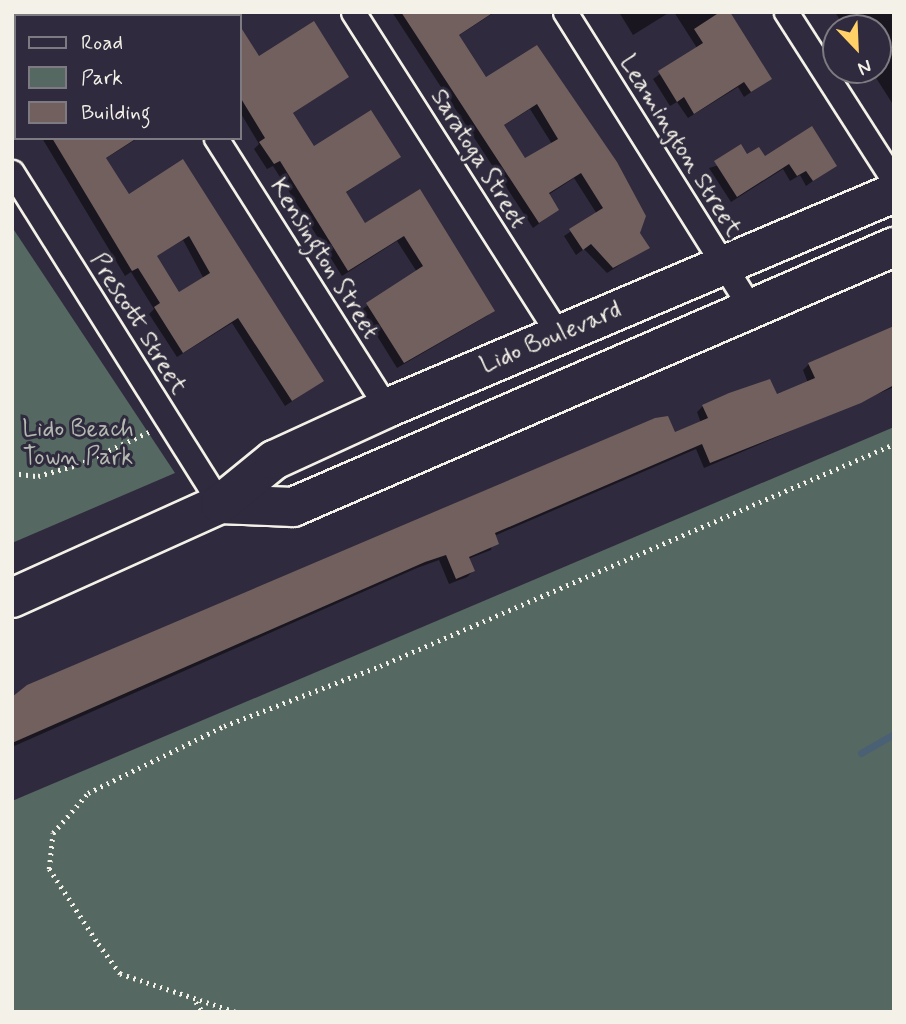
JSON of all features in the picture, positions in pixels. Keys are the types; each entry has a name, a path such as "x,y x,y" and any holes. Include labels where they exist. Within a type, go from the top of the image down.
{"highway":[{"name":"Lido Boulevard","path":"12,598 220,504 274,460 387,408 894,193"},
{"name":"Lido Boulevard","path":"220,504 293,507 750,307 894,247"}],"street":[{"name":"Saratoga Street","path":"353,12 558,334"},
{"name":"Leamington Street","path":"565,12 750,307"},
{"path":"786,12 894,181"},
{"name":"Kensington Street","path":"217,140 387,408"},
{"name":"Prescott Street","path":"12,172 220,504"}],"path":[{"path":"12,473 38,476 77,465 169,423"},
{"path":"235,1012 120,974 49,869 54,833 88,793 224,726 380,666 894,444"},
{"path":"196,1001 203,1012"}],"green space":[{"name":"Lido Beach Town Park","path":"12,227 175,473 12,543"},
{"path":"894,427 894,1012 12,1012 12,801"}],"building":[{"path":"401,12 494,12 459,35 486,77 537,45 617,162 646,216 640,233 650,248 613,268 591,244 583,250 569,229 603,208 581,173 549,193 559,210 539,223","holes":["537,104 558,139 525,158 504,125"]},
{"path":"720,12 730,12 772,79 751,92 744,82 694,114 684,97 677,102 658,71 703,43 694,29"},
{"path":"314,21 349,77 293,113 314,146 371,110 401,157 346,192 365,223 420,189 495,311 404,363 366,303 423,266 404,236 348,271 280,161 274,164 259,142 265,138 242,100 242,29 259,56"},
{"path":"812,126 837,166 813,181 806,171 797,176 789,164 737,197 714,161 741,144 747,154 759,147 765,156"},
{"path":"53,140 134,140 106,158 129,194 183,159 324,381 292,401 238,318 183,353 154,307 160,303 138,268 132,271","holes":["189,236 210,273 179,292 157,256"]},
{"path":"894,326 894,385 861,403 710,463 702,444 495,533 499,544 469,557 475,571 456,579 446,555 425,562 12,743 12,697 27,685 655,418 668,416 675,432 708,418 702,405 729,393 770,379 777,394 815,378 808,363"}],"waterway":[{"path":"861,753 894,734"}]}
